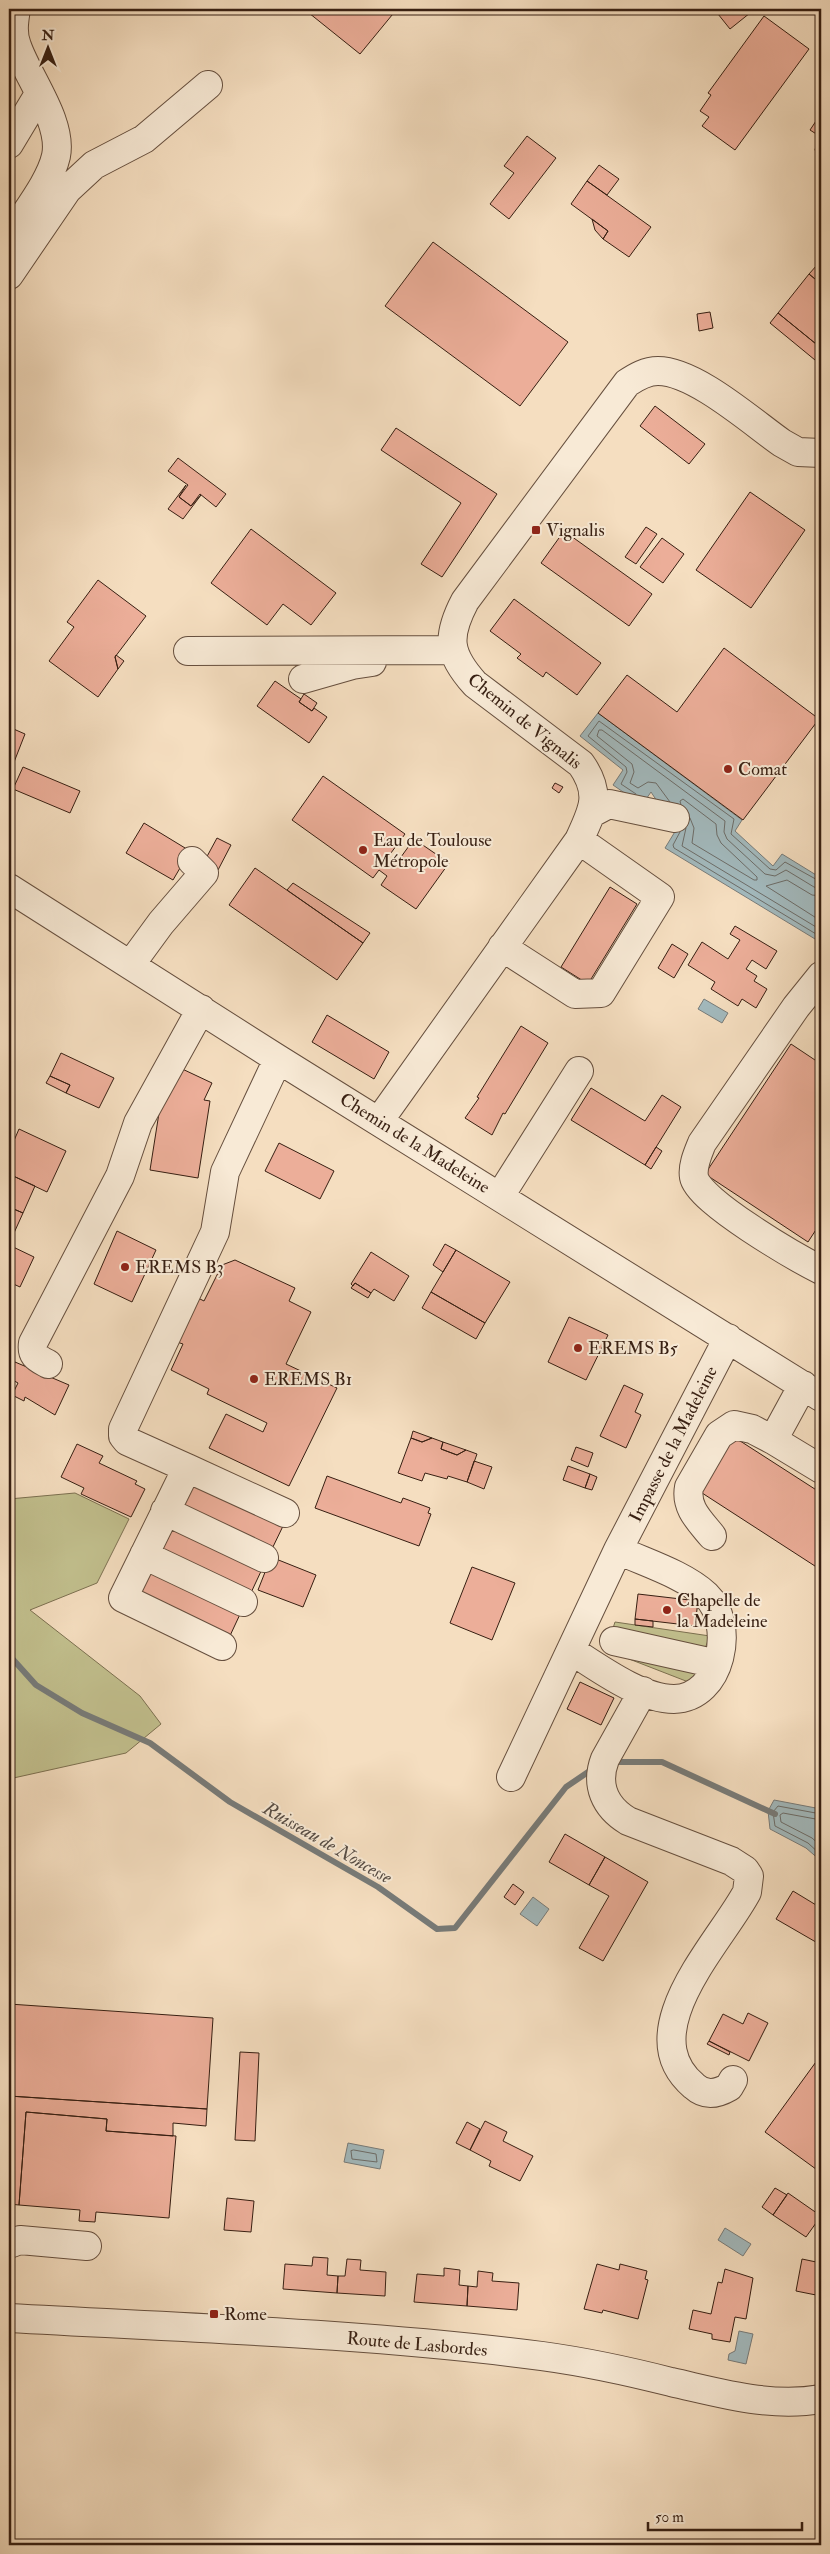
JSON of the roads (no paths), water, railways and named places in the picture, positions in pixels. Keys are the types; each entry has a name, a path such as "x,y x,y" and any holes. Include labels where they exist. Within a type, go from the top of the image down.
{"street":[{"path":"9,239 47,177 56,156 56,134 16,45 14,27 16,9"},
{"path":"9,275 67,190 94,165 144,139 208,85"},
{"path":"9,144 39,94"},
{"path":"452,650 451,635 456,618 465,601 626,383 641,374 657,371 676,373 695,381 782,443 798,452 821,453"},
{"path":"188,651 452,650"},
{"path":"303,679 352,665 452,650"},
{"name":"Chemin de Vignalis","path":"379,1121 579,840 592,813 595,796 591,777 581,764 475,684 460,668 452,650"},
{"path":"592,813 609,804 675,818"},
{"path":"502,947 575,994 601,994 660,897 579,840"},
{"path":"131,964 161,923 204,873 192,861"},
{"name":"Chemin de la Madeleine","path":"9,888 278,1059 812,1391"},
{"path":"821,976 796,1007 702,1143 695,1160 694,1177 700,1189 714,1202 800,1259 821,1270"},
{"path":"48,1364 35,1357 32,1350 33,1343 120,1176 138,1123 201,1009"},
{"path":"278,1059 224,1172 215,1232 123,1429 123,1436 127,1441 285,1513"},
{"path":"500,1196 579,1071"},
{"name":"Impasse de la Madeleine","path":"511,1777 618,1550 728,1338"},
{"path":"773,1440 812,1391"},
{"path":"712,1536 689,1506 687,1496 689,1487 720,1435 734,1424 752,1429 821,1469"},
{"path":"187,1468 123,1598 222,1646"},
{"path":"165,1511 264,1558"},
{"path":"572,1651 609,1674 643,1691 665,1698 676,1699 697,1693 712,1676 717,1664 722,1636 721,1625 714,1604 696,1587 618,1550"},
{"path":"144,1555 243,1602"},
{"path":"614,1641 717,1664"},
{"path":"643,1691 605,1759 601,1770 602,1791 608,1804 616,1814 628,1821 731,1861 745,1870 749,1876 747,1892 690,1982 674,2014 671,2039 678,2066 695,2088 706,2093 715,2093 729,2087 733,2080"},
{"path":"9,2244 20,2240 87,2246"},
{"name":"Route de Lasbordes","path":"9,2318 451,2345 565,2359 764,2401 791,2402 821,2399"}],"water":[{"path":"598,713 742,820 735,831 773,866 782,854 821,878 820,942 665,848 676,830 651,792 642,805 613,785 623,770 580,736"},
{"path":"704,999 728,1013 722,1023 698,1009"},
{"path":"774,1800 821,1809 821,1861 806,1848 770,1829 768,1811"},
{"path":"533,1897 549,1909 537,1926 520,1914"},
{"path":"348,2143 384,2150 380,2169 344,2162"},
{"path":"725,2228 751,2244 743,2256 718,2240"},
{"path":"739,2331 753,2334 746,2364 728,2360 729,2354 735,2351"}],"waterway":[{"name":"Ruisseau de Noncesse","path":"9,1655 36,1685 82,1713 150,1743 230,1802 378,1887 437,1929 455,1928 566,1787 594,1768"},
{"name":"Ruisseau de Noncesse","path":"611,1762 662,1762 775,1814"}],"place":[{"name":"Vignalis","path":"536,530"},
{"name":"Comat","path":"728,769"},
{"name":"Eau de Toulouse Métropole","path":"363,850"},
{"name":"EREMS B3","path":"125,1267"},
{"name":"EREMS B5","path":"578,1348"},
{"name":"EREMS B1","path":"254,1379"},
{"name":"Chapelle de la Madeleine","path":"667,1610"},
{"name":"Rome","path":"214,2314"}]}
